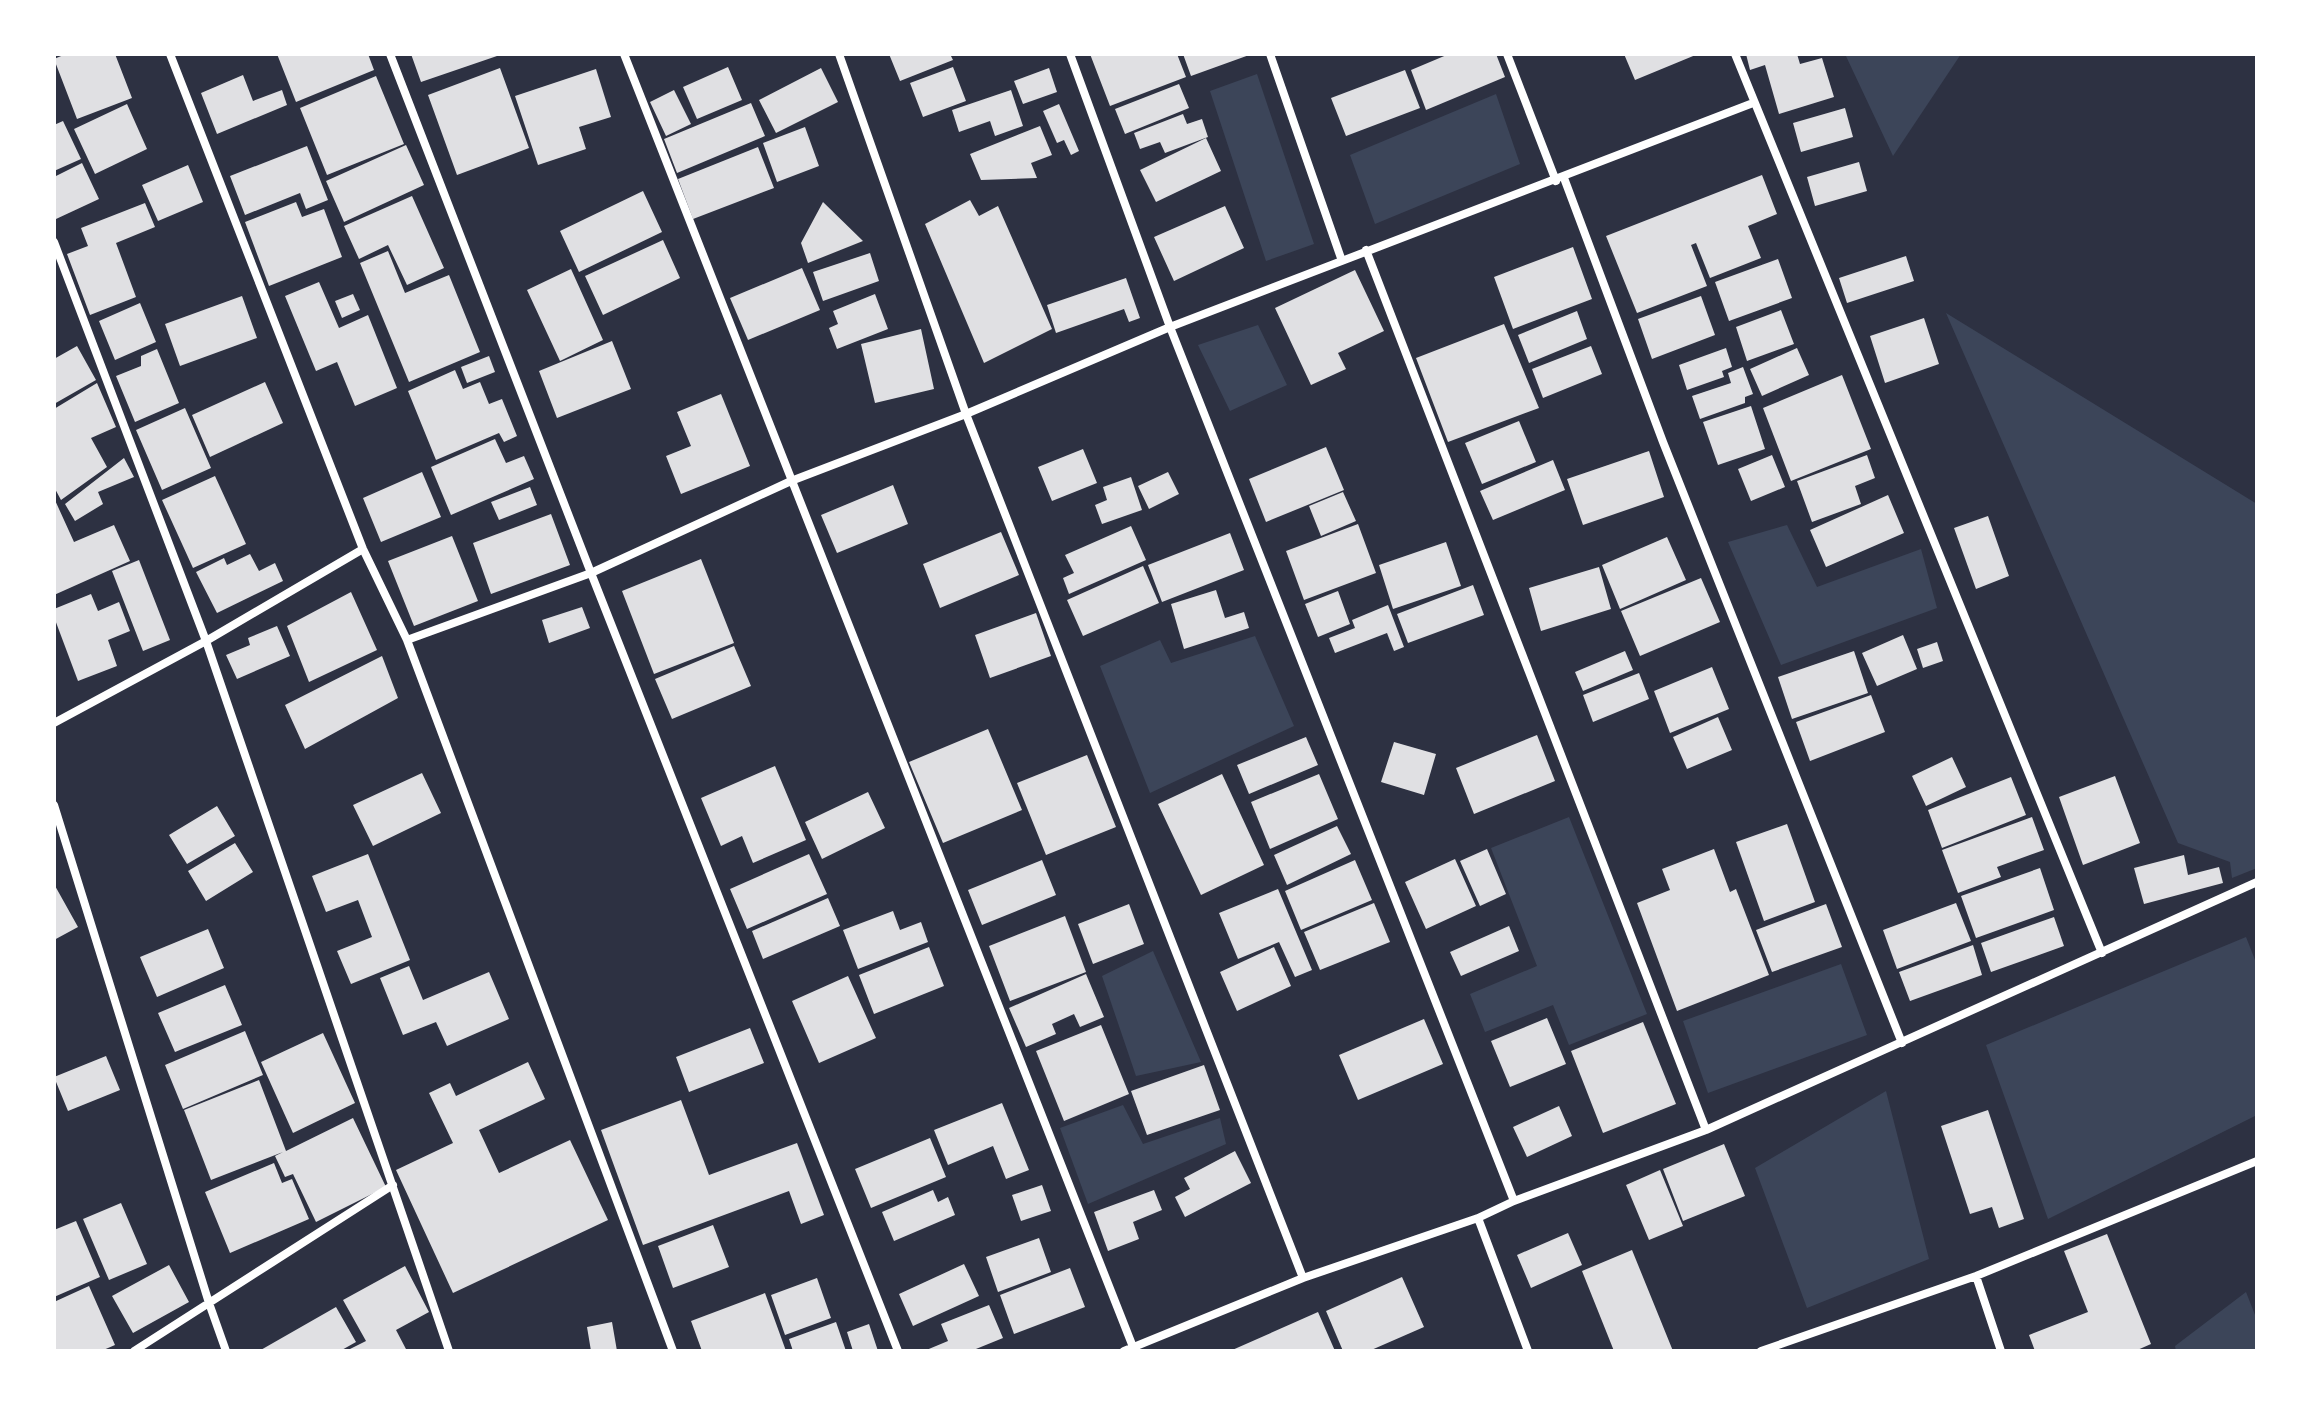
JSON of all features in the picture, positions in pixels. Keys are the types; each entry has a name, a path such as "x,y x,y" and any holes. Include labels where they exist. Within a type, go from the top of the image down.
{"street":[{"path":"182,54 170,56 363,549 407,640 673,1351"},
{"path":"390,54 898,1351"},
{"path":"624,54 1133,1347"},
{"path":"839,54 966,414 1303,1278"},
{"path":"1070,54 1170,327 1514,1201"},
{"path":"1270,54 1342,261"},
{"path":"1507,54 1560,179 1902,1043"},
{"path":"1735,54 2102,953"},
{"path":"407,640 591,573 791,481 966,414 1170,327 1753,103"},
{"path":"54,242 206,641 449,1351"},
{"path":"1366,250 1706,1130"},
{"path":"54,723 206,641 363,549"},
{"path":"54,805 226,1351"},
{"path":"1124,1351 1303,1278 1478,1218 1514,1201 1706,1130 2257,882"},
{"path":"1761,1351 1976,1276 2257,1161"},
{"path":"134,1351 393,1185"},
{"path":"1478,1218 1528,1351"},
{"path":"1976,1276 2001,1351"}],"shaded area":[{"path":"1845,54 1961,54 1893,156"},
{"path":"1257,74 1314,244 1266,261 1210,91"},
{"path":"1496,94 1520,164 1375,224 1350,155"},
{"path":"1946,313 2257,504 2257,868 2232,878 2230,862 2178,843"},
{"path":"1258,325 1287,385 1230,411 1198,345"},
{"path":"1787,525 1817,587 1921,549 1937,608 1781,665 1728,542"},
{"path":"1255,636 1294,726 1150,793 1100,666 1160,640 1171,663"},
{"path":"1569,817 1647,1014 1569,1045 1553,1005 1485,1032 1470,994 1537,966 1491,848"},
{"path":"2246,937 2257,965 2257,1115 2048,1219 1986,1045"},
{"path":"1153,951 1201,1062 1136,1076 1102,976"},
{"path":"1841,964 1867,1035 1708,1093 1683,1021"},
{"path":"1886,1091 1929,1259 1807,1308 1755,1168"},
{"path":"1123,1105 1143,1144 1220,1118 1226,1144 1088,1204 1060,1128"},
{"path":"2246,1292 2257,1320 2257,1351 2176,1351 2175,1346"}],"building":[{"path":"66,54 115,54 132,98 77,119 54,59"},
{"path":"277,54 368,54 374,70 296,102"},
{"path":"411,54 496,54 497,56 421,82"},
{"path":"889,54 950,54 953,60 900,81"},
{"path":"1090,54 1177,54 1186,77 1110,106"},
{"path":"1183,54 1252,54 1191,76"},
{"path":"1449,54 1496,54 1505,77 1426,110 1411,70"},
{"path":"1624,54 1698,54 1635,80"},
{"path":"1746,54 1797,54 1800,64 1822,58 1834,97 1779,114 1765,65 1750,70"},
{"path":"728,67 742,100 697,119 683,87"},
{"path":"953,67 966,101 923,117 910,83"},
{"path":"500,68 529,148 457,175 428,95"},
{"path":"821,68 838,102 776,133 759,100"},
{"path":"1049,68 1057,92 1023,104 1014,81"},
{"path":"596,69 611,117 579,127 586,149 538,165 515,96"},
{"path":"1405,70 1420,108 1346,136 1331,98"},
{"path":"243,75 253,101 282,90 287,105 217,134 201,93"},
{"path":"376,76 404,144 327,175 300,108"},
{"path":"1179,84 1189,108 1125,134 1115,109"},
{"path":"674,90 691,124 666,136 650,102"},
{"path":"1011,90 1023,126 995,136 990,121 959,132 952,110"},
{"path":"751,103 765,136 677,173 664,139"},
{"path":"127,104 147,149 95,174 74,129"},
{"path":"1059,104 1079,151 1071,155 1064,140 1057,143 1043,111"},
{"path":"1845,108 1853,137 1801,152 1793,123"},
{"path":"1183,114 1187,124 1202,119 1208,137 1165,153 1160,142 1140,149 1134,133"},
{"path":"63,121 81,159 54,171 54,125"},
{"path":"1040,126 1052,155 1031,163 1037,178 981,180 970,154"},
{"path":"805,127 819,166 777,182 763,143"},
{"path":"1206,138 1221,171 1156,202 1140,170"},
{"path":"406,145 424,185 344,222 326,181"},
{"path":"307,146 328,200 306,209 300,193 245,215 230,176"},
{"path":"758,147 774,188 693,219 678,179"},
{"path":"1859,162 1867,191 1815,206 1807,177"},
{"path":"82,163 99,199 56,219 54,177"},
{"path":"188,165 203,202 158,221 142,185"},
{"path":"1762,175 1777,214 1748,226 1761,258 1710,278 1696,243 1691,245 1707,286 1637,313 1606,236"},
{"path":"643,191 662,232 579,272 560,231"},
{"path":"412,196 444,268 407,285 388,245 359,259 344,226"},
{"path":"970,200 979,216 998,206 1052,329 984,363 925,224"},
{"path":"296,202 302,217 324,209 342,257 269,286 245,222"},
{"path":"823,202 863,241 808,263 801,243"},
{"path":"145,203 155,227 116,243 136,297 90,315 67,254 88,246 81,228"},
{"path":"1225,206 1244,248 1174,281 1154,237"},
{"path":"663,240 680,278 603,315 585,276"},
{"path":"1573,247 1592,299 1513,329 1494,277"},
{"path":"388,251 405,293 449,275 480,352 409,382 360,263"},
{"path":"870,253 879,281 823,301 813,272"},
{"path":"1906,256 1914,281 1847,303 1839,278"},
{"path":"1778,259 1792,298 1729,321 1715,282"},
{"path":"802,268 820,310 748,340 730,298"},
{"path":"571,269 603,340 560,361 527,290"},
{"path":"1355,270 1384,331 1338,353 1346,369 1311,385 1275,308"},
{"path":"1126,278 1140,318 1129,322 1124,309 1056,333 1047,305"},
{"path":"319,282 339,328 368,315 397,388 355,406 337,362 316,371 285,296"},
{"path":"353,294 360,310 342,318 335,301"},
{"path":"875,294 888,329 837,349 829,328 838,324 833,311"},
{"path":"242,296 257,338 180,366 165,324"},
{"path":"1701,296 1715,335 1652,359 1638,319"},
{"path":"140,303 156,342 115,360 99,321"},
{"path":"1781,310 1794,344 1747,361 1736,327"},
{"path":"1577,311 1587,339 1529,363 1518,335"},
{"path":"1924,318 1939,364 1885,383 1870,336"},
{"path":"1504,324 1539,408 1448,442 1416,358"},
{"path":"921,329 934,389 875,403 861,344"},
{"path":"612,341 631,389 557,418 539,371"},
{"path":"77,346 96,380 54,404 54,359"},
{"path":"1591,346 1602,374 1543,398 1532,369"},
{"path":"1726,348 1732,367 1722,371 1724,377 1687,390 1679,365"},
{"path":"1797,348 1809,375 1762,396 1750,369"},
{"path":"157,349 179,403 135,422 116,376 141,366 141,356"},
{"path":"489,356 495,372 467,383 461,367"},
{"path":"1743,367 1753,394 1745,397 1745,403 1700,419 1692,396 1731,383 1728,373"},
{"path":"455,370 463,389 480,382 489,404 502,399 517,436 504,442 499,433 436,460 408,391"},
{"path":"1842,375 1871,449 1791,481 1763,408"},
{"path":"265,382 283,423 210,457 192,415"},
{"path":"97,383 116,427 91,438 107,467 61,500 54,487 54,409"},
{"path":"721,394 750,466 681,494 666,456 691,446 677,412"},
{"path":"1751,406 1765,449 1718,465 1703,422"},
{"path":"185,408 211,468 162,490 136,430"},
{"path":"1519,421 1536,462 1482,484 1465,443"},
{"path":"495,439 506,463 524,456 534,479 451,515 431,467"},
{"path":"1326,447 1344,490 1266,522 1249,479"},
{"path":"1083,449 1097,483 1052,501 1038,467"},
{"path":"1649,451 1664,497 1583,525 1567,479"},
{"path":"1772,455 1785,487 1751,501 1738,469"},
{"path":"1867,455 1875,478 1855,486 1861,504 1812,522 1797,481"},
{"path":"124,458 134,477 98,492 103,504 75,521 65,504"},
{"path":"1553,460 1565,490 1493,520 1480,491"},
{"path":"422,472 441,517 381,542 363,498"},
{"path":"1168,472 1179,494 1149,509 1138,486"},
{"path":"215,476 246,544 193,568 162,500"},
{"path":"1131,477 1142,510 1102,524 1095,505 1107,500 1103,487"},
{"path":"893,485 908,524 837,553 821,515"},
{"path":"530,487 537,505 499,520 491,502"},
{"path":"1343,492 1356,521 1321,536 1309,506"},
{"path":"1888,495 1904,533 1826,567 1810,530"},
{"path":"54,498 74,542 114,525 130,561 54,595"},
{"path":"551,514 570,565 491,594 473,543"},
{"path":"1988,516 2009,576 1976,589 1954,528"},
{"path":"1358,524 1376,573 1304,600 1286,551"},
{"path":"1131,526 1146,560 1069,594 1063,578 1074,573 1065,555"},
{"path":"1001,532 1019,575 940,608 923,564"},
{"path":"1230,533 1244,570 1162,602 1148,565"},
{"path":"452,536 478,601 414,626 388,561"},
{"path":"1667,537 1686,580 1620,609 1602,565"},
{"path":"1446,542 1461,586 1393,609 1379,565"},
{"path":"250,554 259,571 275,563 283,581 217,613 196,572 224,558 227,565"},
{"path":"701,559 734,643 654,674 622,591"},
{"path":"139,560 170,640 143,651 112,571"},
{"path":"1143,566 1159,603 1083,636 1067,600"},
{"path":"1599,567 1611,609 1541,631 1529,588"},
{"path":"1701,578 1720,622 1640,656 1621,611"},
{"path":"1473,585 1484,615 1408,643 1397,614"},
{"path":"1216,590 1225,618 1244,612 1249,628 1184,649 1171,604"},
{"path":"1338,591 1350,624 1318,637 1305,604"},
{"path":"351,592 377,650 309,682 287,626"},
{"path":"91,594 98,611 119,602 130,631 108,640 117,666 78,681 54,617 54,609"},
{"path":"1388,605 1404,647 1394,651 1387,633 1335,653 1329,638 1355,628 1352,620"},
{"path":"582,607 590,628 549,643 542,620"},
{"path":"1036,613 1051,656 990,678 975,635"},
{"path":"277,626 290,656 237,679 226,655 250,645 248,638"},
{"path":"1903,635 1917,669 1877,686 1862,653"},
{"path":"1937,642 1943,661 1923,668 1917,649"},
{"path":"734,646 751,686 672,719 655,679"},
{"path":"1625,651 1633,670 1583,691 1575,672"},
{"path":"1854,651 1868,693 1792,719 1778,677"},
{"path":"382,656 398,698 305,749 285,705"},
{"path":"1712,667 1729,709 1670,733 1654,691"},
{"path":"1639,673 1649,699 1593,722 1583,695"},
{"path":"1871,695 1885,732 1810,761 1796,722"},
{"path":"1718,717 1732,750 1687,769 1673,737"},
{"path":"988,729 1022,810 943,843 909,762"},
{"path":"1537,735 1555,781 1474,814 1456,768"},
{"path":"1306,737 1318,765 1249,794 1237,765"},
{"path":"1394,742 1436,754 1424,795 1381,782"},
{"path":"1087,755 1116,827 1046,855 1017,783"},
{"path":"1952,757 1966,787 1926,806 1912,776"},
{"path":"775,766 806,840 753,863 742,836 721,846 701,798"},
{"path":"422,773 441,813 373,846 353,805"},
{"path":"1222,774 1264,865 1201,895 1158,804"},
{"path":"1319,774 1338,819 1270,849 1251,802"},
{"path":"2115,776 2140,843 2083,865 2059,797"},
{"path":"2011,777 2026,815 1942,848 1928,810"},
{"path":"868,792 885,828 822,859 805,822"},
{"path":"217,806 235,836 187,864 169,835"},
{"path":"2032,817 2044,850 1997,867 2001,877 1958,893 1942,850"},
{"path":"1787,824 1815,902 1764,921 1736,842"},
{"path":"1337,826 1351,854 1287,885 1274,855"},
{"path":"235,843 253,872 206,901 188,871"},
{"path":"1487,849 1506,894 1480,906 1460,861"},
{"path":"1714,849 1730,892 1736,889 1769,975 1677,1011 1637,903 1670,890 1662,869"},
{"path":"368,854 410,960 351,984 337,951 372,937 358,900 326,912 312,876"},
{"path":"809,854 827,894 747,929 730,889"},
{"path":"2184,855 2188,875 2219,867 2223,883 2144,904 2134,868"},
{"path":"1455,859 1476,906 1426,929 1405,882"},
{"path":"1042,860 1056,895 982,925 968,890"},
{"path":"1355,860 1372,900 1301,930 1285,891"},
{"path":"2040,868 2054,910 1976,938 1961,896"},
{"path":"54,884 78,927 54,940"},
{"path":"1278,889 1312,970 1295,977 1279,942 1238,959 1219,913"},
{"path":"828,898 840,926 763,959 752,931"},
{"path":"1374,903 1390,942 1320,970 1304,932"},
{"path":"1956,903 1971,941 1897,969 1883,930"},
{"path":"1129,904 1144,944 1093,964 1078,924"},
{"path":"1826,904 1842,947 1772,972 1756,930"},
{"path":"893,911 900,930 921,922 928,942 858,969 843,930"},
{"path":"1065,916 1086,972 1010,1001 989,946"},
{"path":"2054,917 2064,946 1991,972 1981,943"},
{"path":"1509,926 1519,951 1461,976 1450,952"},
{"path":"208,929 224,968 157,997 140,957"},
{"path":"1973,945 1982,975 1910,1001 1899,972"},
{"path":"929,947 944,986 874,1014 859,975"},
{"path":"1274,947 1291,986 1237,1011 1220,972"},
{"path":"409,966 423,1000 489,972 509,1019 447,1046 436,1022 403,1035 380,978"},
{"path":"1086,974 1104,1017 1080,1027 1074,1014 1052,1024 1056,1034 1026,1047 1009,1008"},
{"path":"848,976 876,1038 819,1063 792,1001"},
{"path":"225,985 242,1025 175,1052 158,1013"},
{"path":"1547,1018 1566,1064 1510,1087 1491,1041"},
{"path":"1424,1019 1443,1064 1358,1100 1339,1055"},
{"path":"1643,1022 1676,1104 1603,1133 1571,1051"},
{"path":"1101,1025 1129,1094 1064,1121 1036,1051"},
{"path":"750,1028 764,1063 689,1092 676,1057"},
{"path":"245,1031 263,1075 183,1109 165,1065"},
{"path":"323,1033 355,1103 293,1133 261,1062"},
{"path":"106,1056 120,1090 68,1111 54,1077"},
{"path":"528,1062 545,1099 479,1130 499,1173 570,1140 608,1220 453,1293 396,1170 453,1143 429,1093 450,1083 456,1096"},
{"path":"1204,1065 1220,1110 1147,1135 1131,1091"},
{"path":"259,1080 286,1151 353,1118 386,1187 316,1222 293,1174 285,1177 275,1156 283,1152 211,1180 184,1110"},
{"path":"681,1100 709,1175 797,1143 824,1215 801,1224 789,1191 643,1245 601,1130"},
{"path":"1002,1103 1029,1170 1006,1179 993,1146 948,1165 934,1130"},
{"path":"1559,1106 1572,1136 1527,1157 1513,1127"},
{"path":"1988,1110 2024,1219 1999,1228 1992,1207 1970,1214 1941,1126"},
{"path":"930,1138 946,1177 871,1208 855,1169"},
{"path":"1724,1144 1745,1196 1683,1221 1663,1169"},
{"path":"1235,1151 1251,1183 1185,1217 1175,1197 1190,1189 1184,1178"},
{"path":"274,1163 282,1183 292,1179 309,1219 230,1253 205,1192"},
{"path":"1660,1170 1683,1226 1649,1240 1626,1185"},
{"path":"1042,1185 1051,1211 1021,1221 1012,1195"},
{"path":"933,1190 938,1202 948,1197 955,1215 894,1241 882,1212"},
{"path":"1154,1190 1162,1210 1133,1222 1139,1239 1108,1251 1094,1212"},
{"path":"121,1203 147,1264 109,1280 83,1219"},
{"path":"76,1221 100,1277 54,1297 54,1230"},
{"path":"713,1225 729,1267 673,1288 658,1246"},
{"path":"1568,1233 1582,1265 1531,1288 1517,1255"},
{"path":"2107,1234 2151,1344 2135,1351 2035,1351 2029,1335 2088,1312 2064,1251"},
{"path":"1039,1238 1051,1272 998,1292 986,1257"},
{"path":"1632,1250 1673,1351 1614,1351 1582,1271"},
{"path":"964,1264 979,1296 913,1326 899,1294"},
{"path":"169,1265 189,1302 133,1333 112,1296"},
{"path":"405,1266 429,1312 396,1330 407,1351 346,1351 366,1341 343,1300"},
{"path":"1070,1268 1085,1307 1014,1334 1000,1295"},
{"path":"1402,1277 1424,1327 1369,1351 1343,1351 1326,1311"},
{"path":"817,1278 831,1318 785,1335 771,1295"},
{"path":"89,1286 115,1345 101,1351 54,1351 54,1302"},
{"path":"765,1293 786,1351 702,1351 691,1321"},
{"path":"989,1305 1003,1338 971,1351 924,1351 948,1341 941,1324"},
{"path":"336,1307 356,1342 340,1351 259,1351"},
{"path":"1318,1312 1335,1351 1230,1351"},
{"path":"612,1322 617,1351 591,1351 587,1327"},
{"path":"836,1322 846,1351 793,1351 789,1339"},
{"path":"869,1324 878,1351 853,1351 847,1332"}]}
